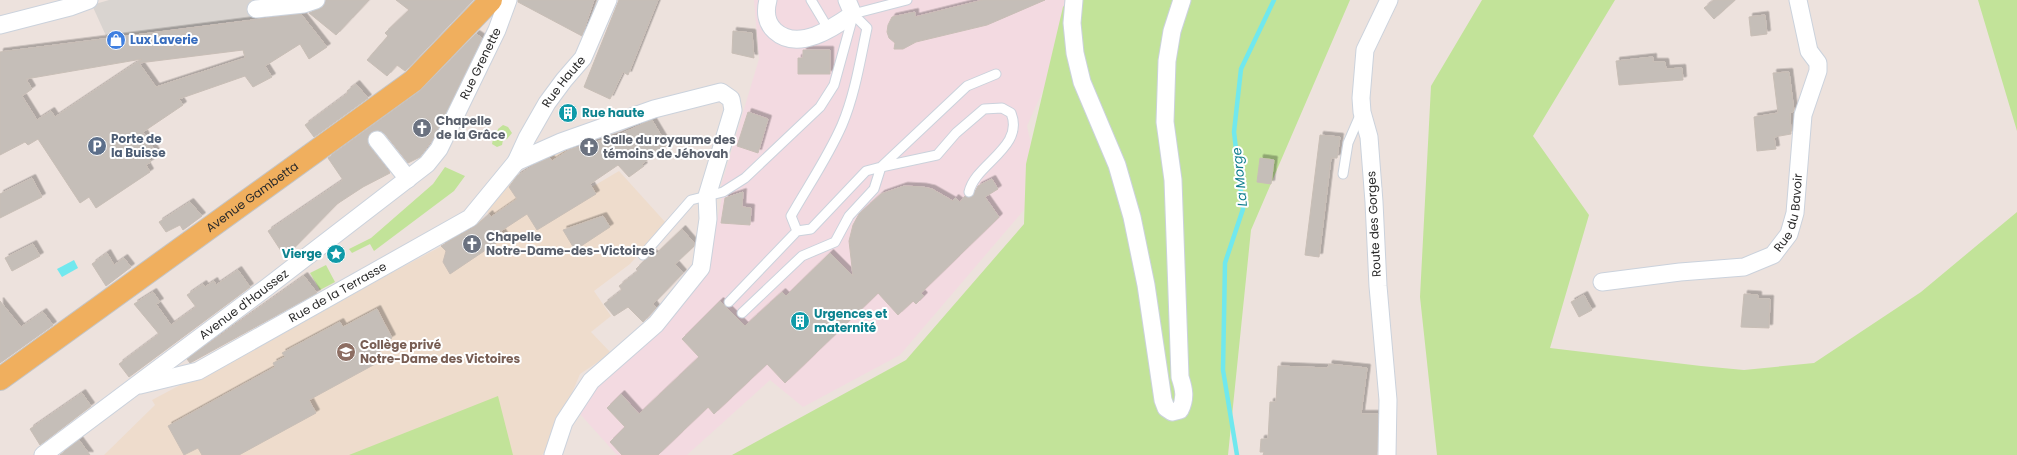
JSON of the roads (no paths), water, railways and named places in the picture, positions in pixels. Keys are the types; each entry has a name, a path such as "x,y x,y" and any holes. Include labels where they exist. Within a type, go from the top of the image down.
{"main road":[{"name":"Avenue Gambetta","path":"0,378 413,81 491,0"}],"street":[{"path":"0,25 47,6 70,7 89,0"},
{"name":"Rue Grenette","path":"439,149 497,30 508,0"},
{"name":"Rue Haute","path":"516,162 527,138 547,103 584,58 608,0"},
{"path":"768,0 766,10 770,27 781,36 802,40 829,30 850,7"},
{"path":"1074,0 1072,23 1075,53 1082,82 1117,165 1132,217 1146,285 1163,400 1166,408 1172,412 1180,410 1184,402 1184,390 1180,377 1173,180 1165,122 1167,61 1172,31 1182,0"},
{"name":"Route des Gorges","path":"1387,455 1388,400 1378,286 1374,202 1369,137 1362,112 1365,50 1389,0"},
{"name":"Rue du Bavoir","path":"1602,282 1680,272 1744,267 1773,255 1789,234 1795,213 1803,115 1818,70 1818,63 1809,51 1798,0"},
{"path":"256,9 308,1"},
{"path":"516,162 561,142 654,109 721,92 731,99 733,110 707,196 708,219 701,268 656,324 591,381 564,422 553,455"},
{"path":"377,140 408,179"},
{"name":"Avenue d'Haussez","path":"42,455 266,288 408,179 427,164 439,149"},
{"name":"Rue de la Terrasse","path":"136,386 198,371 450,230 470,218 516,162"}],"lane":[{"path":"811,0 829,30"},
{"path":"850,7 907,0"},
{"path":"643,255 691,200 723,192 745,178 820,107 834,85 850,7"},
{"path":"797,231 791,216 828,154 842,125 856,85 867,28 850,7"},
{"path":"742,313 802,256 836,242 850,216 874,189 881,167 967,86 996,74"},
{"path":"729,302 797,231 811,229 866,171 937,155 956,133 984,109 1002,108 1011,113 1013,118 1014,127 1012,135 997,156 971,184 969,192"},
{"path":"1343,174 1348,143 1362,112"}],"water":[{"path":"74,260 78,268 62,277 57,269"}],"waterway":[{"name":"La Morge","path":"1237,455 1223,370 1225,263 1243,209 1234,132 1241,69 1274,0"}],"place":[{"name":"Lux Laverie","path":"116,40"},
{"name":"Rue haute","path":"568,113"},
{"name":"Chapelle de la Grâce","path":"422,128"},
{"name":"Porte de la Buisse","path":"97,146"},
{"name":"Salle du royaume des témoins de Jéhovah","path":"589,147"},
{"name":"Chapelle Notre-Dame-des-Victoires","path":"472,244"},
{"name":"Vierge","path":"336,254"},
{"name":"Urgences et maternité","path":"800,321"},
{"name":"Collège privé Notre-Dame des Victoires","path":"346,352"}]}
